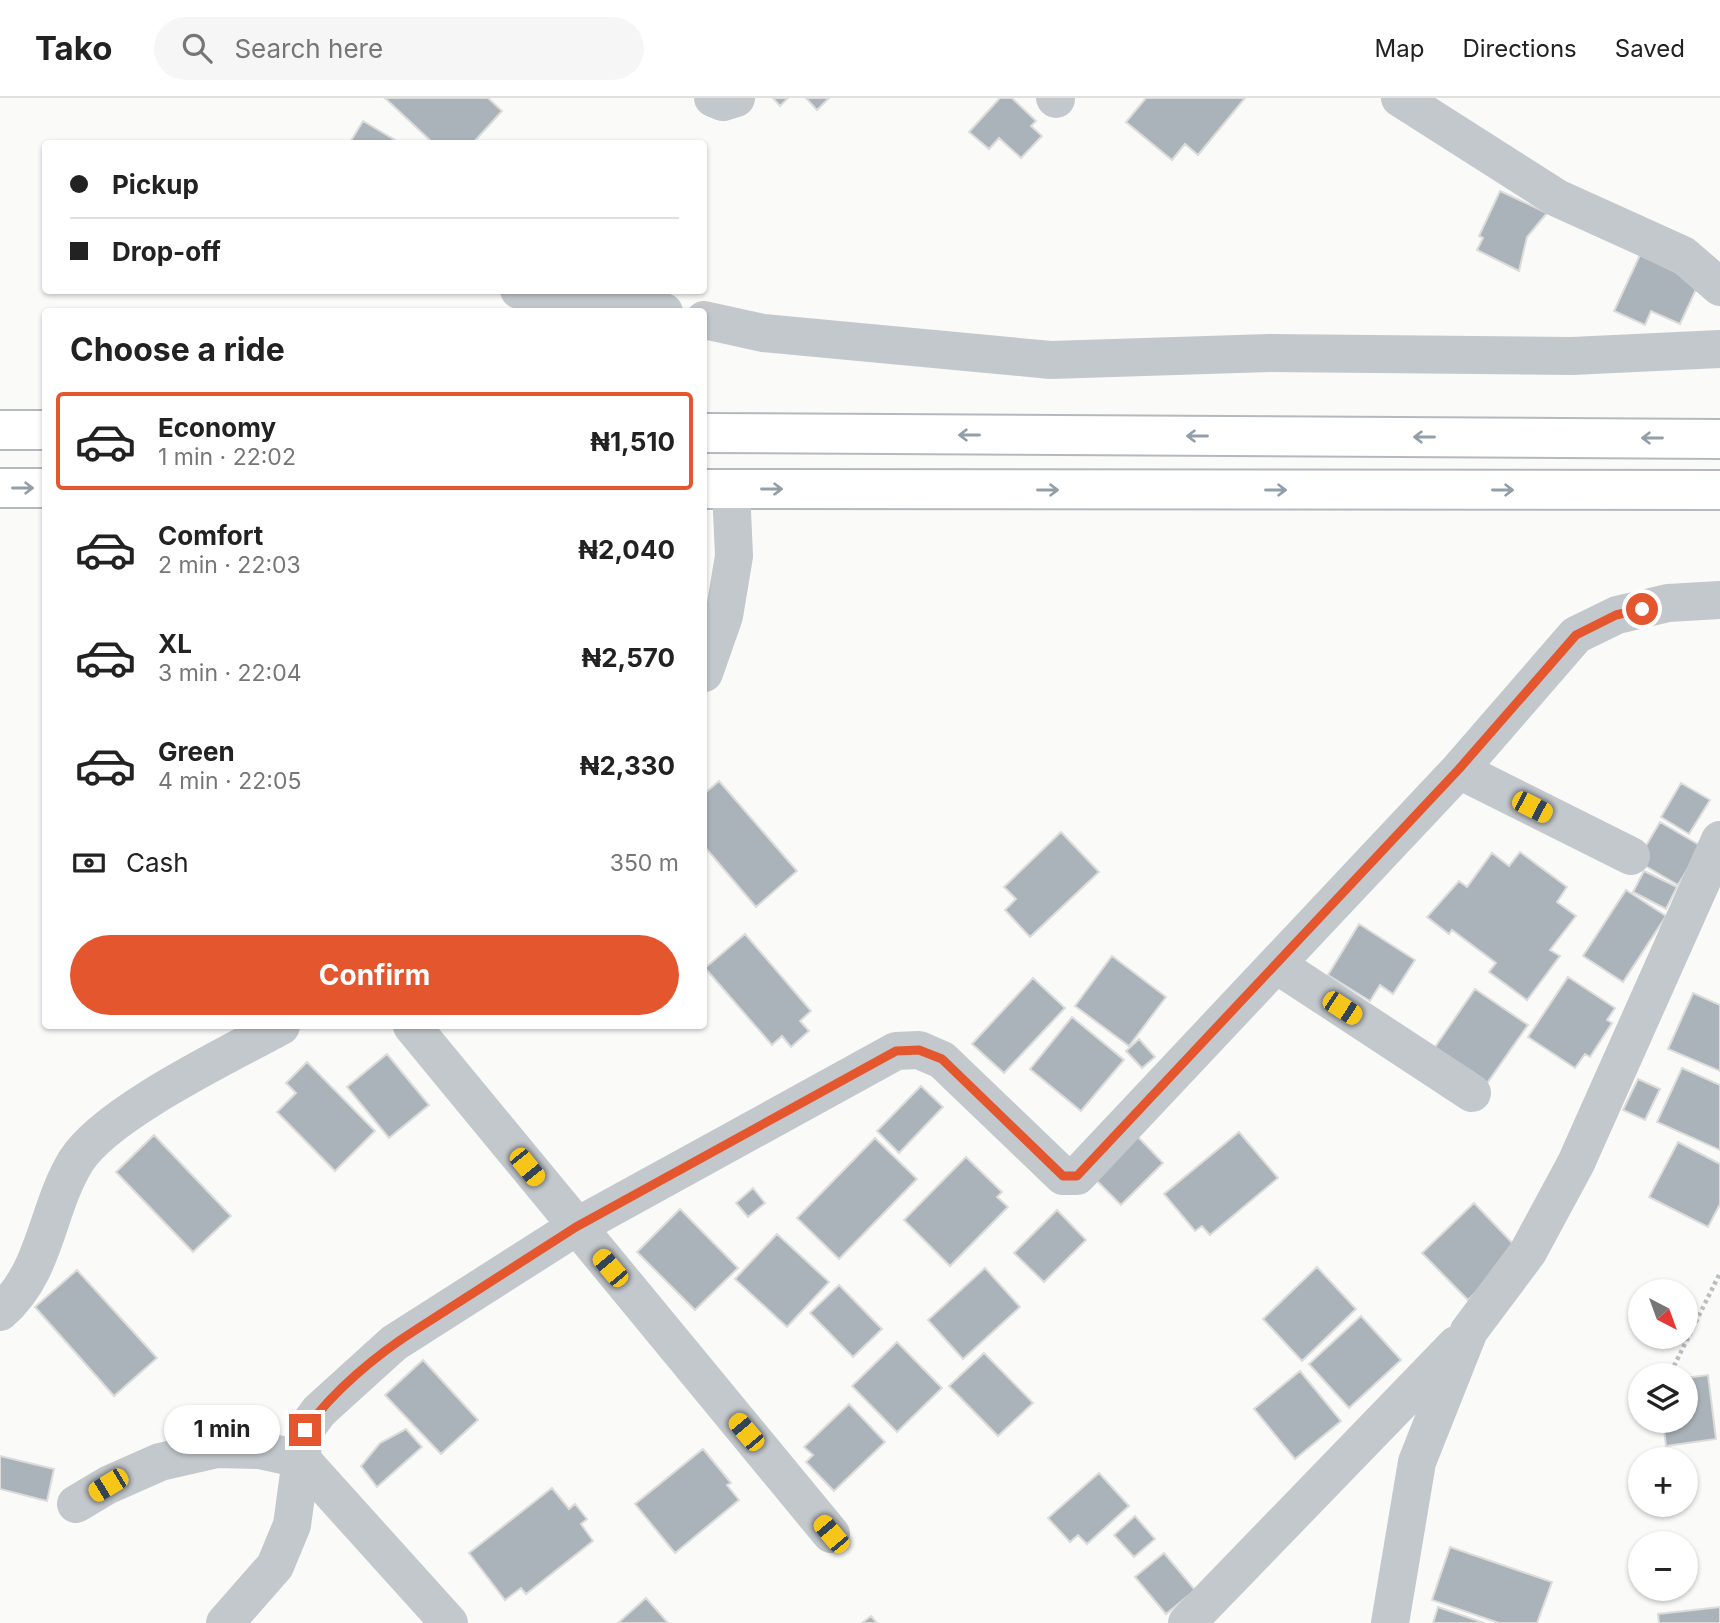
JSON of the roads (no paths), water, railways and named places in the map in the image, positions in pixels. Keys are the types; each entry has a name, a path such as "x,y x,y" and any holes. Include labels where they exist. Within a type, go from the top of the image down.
{"highway":[{"path":"0,430 42,430"},
{"path":"707,433 1720,439"},
{"path":"0,488 42,488"},
{"path":"717,489 1720,490"}],"street":[{"path":"713,98 723,102 736,98"},
{"path":"1400,98 1558,198 1683,255 1720,287"},
{"path":"545,294 638,308"},
{"path":"707,321 763,333 1051,360 1269,353 1572,356 1720,349"},
{"path":"707,664 724,616 734,556 717,489"},
{"path":"225,1623 275,1566 292,1525 305,1430 319,1410 394,1343 576,1227 896,1051 919,1050 942,1059 1063,1176 1077,1176 1459,769 1576,635 1616,615 1668,603 1720,600"},
{"path":"1459,769 1631,856"},
{"path":"1187,1623 1469,1331 1528,1252 1576,1163 1720,840"},
{"path":"1277,965 1472,1093"},
{"path":"0,1312 23,1290 59,1194 78,1159 96,1140 114,1122 276,1029"},
{"path":"414,1029 831,1534"},
{"path":"1390,1623 1417,1462 1469,1331"},
{"path":"1375,1429 1417,1462"},
{"path":"76,1504 108,1485 160,1462 217,1449 259,1450 301,1459 449,1623"}]}
